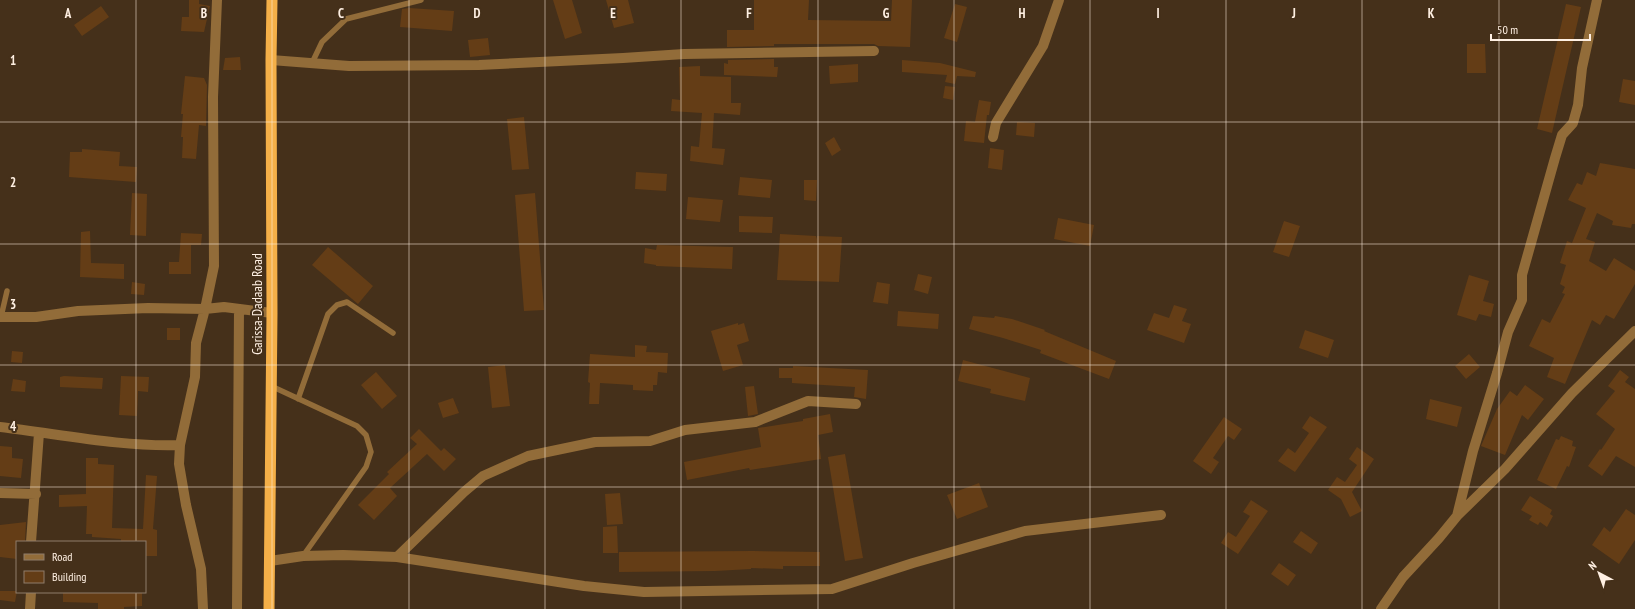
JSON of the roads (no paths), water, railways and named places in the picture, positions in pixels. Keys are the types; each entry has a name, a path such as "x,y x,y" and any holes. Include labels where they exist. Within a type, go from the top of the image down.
{"highway":[{"name":"Garissa-Dadaab Road","path":"269,609 272,313 272,0"}],"street":[{"path":"203,609 201,569 186,505 179,464 180,445 195,377 196,343 214,266 213,97 217,0"},
{"path":"993,137 996,123 1043,46 1060,0"},
{"path":"1457,516 1473,451 1498,373 1508,332 1522,300 1522,275 1562,135 1573,122 1578,105 1582,68 1597,0"},
{"path":"271,60 349,66 480,65 684,54 874,50"},
{"path":"0,317 36,316 109,308 224,308 272,313"},
{"path":"237,609 240,309"},
{"path":"1382,609 1403,577 1457,516 1505,469 1572,393 1635,331"},
{"path":"396,557 483,476 528,456 595,442 650,441 685,430 755,422 808,401 856,404"},
{"path":"0,427 122,442 180,445"},
{"path":"31,541 36,494 39,433"},
{"path":"0,493 36,494"},
{"path":"270,561 303,556 343,555 396,557 584,586 644,592 832,589 913,563 1025,531 1161,515"},
{"path":"30,593 30,609"}],"lane":[{"path":"312,63 322,42 346,19 421,0"},
{"path":"0,317 7,291"},
{"path":"298,399 328,314 338,305 348,302 393,333"},
{"path":"271,386 358,426 366,435 372,452 366,467 303,556"}]}
